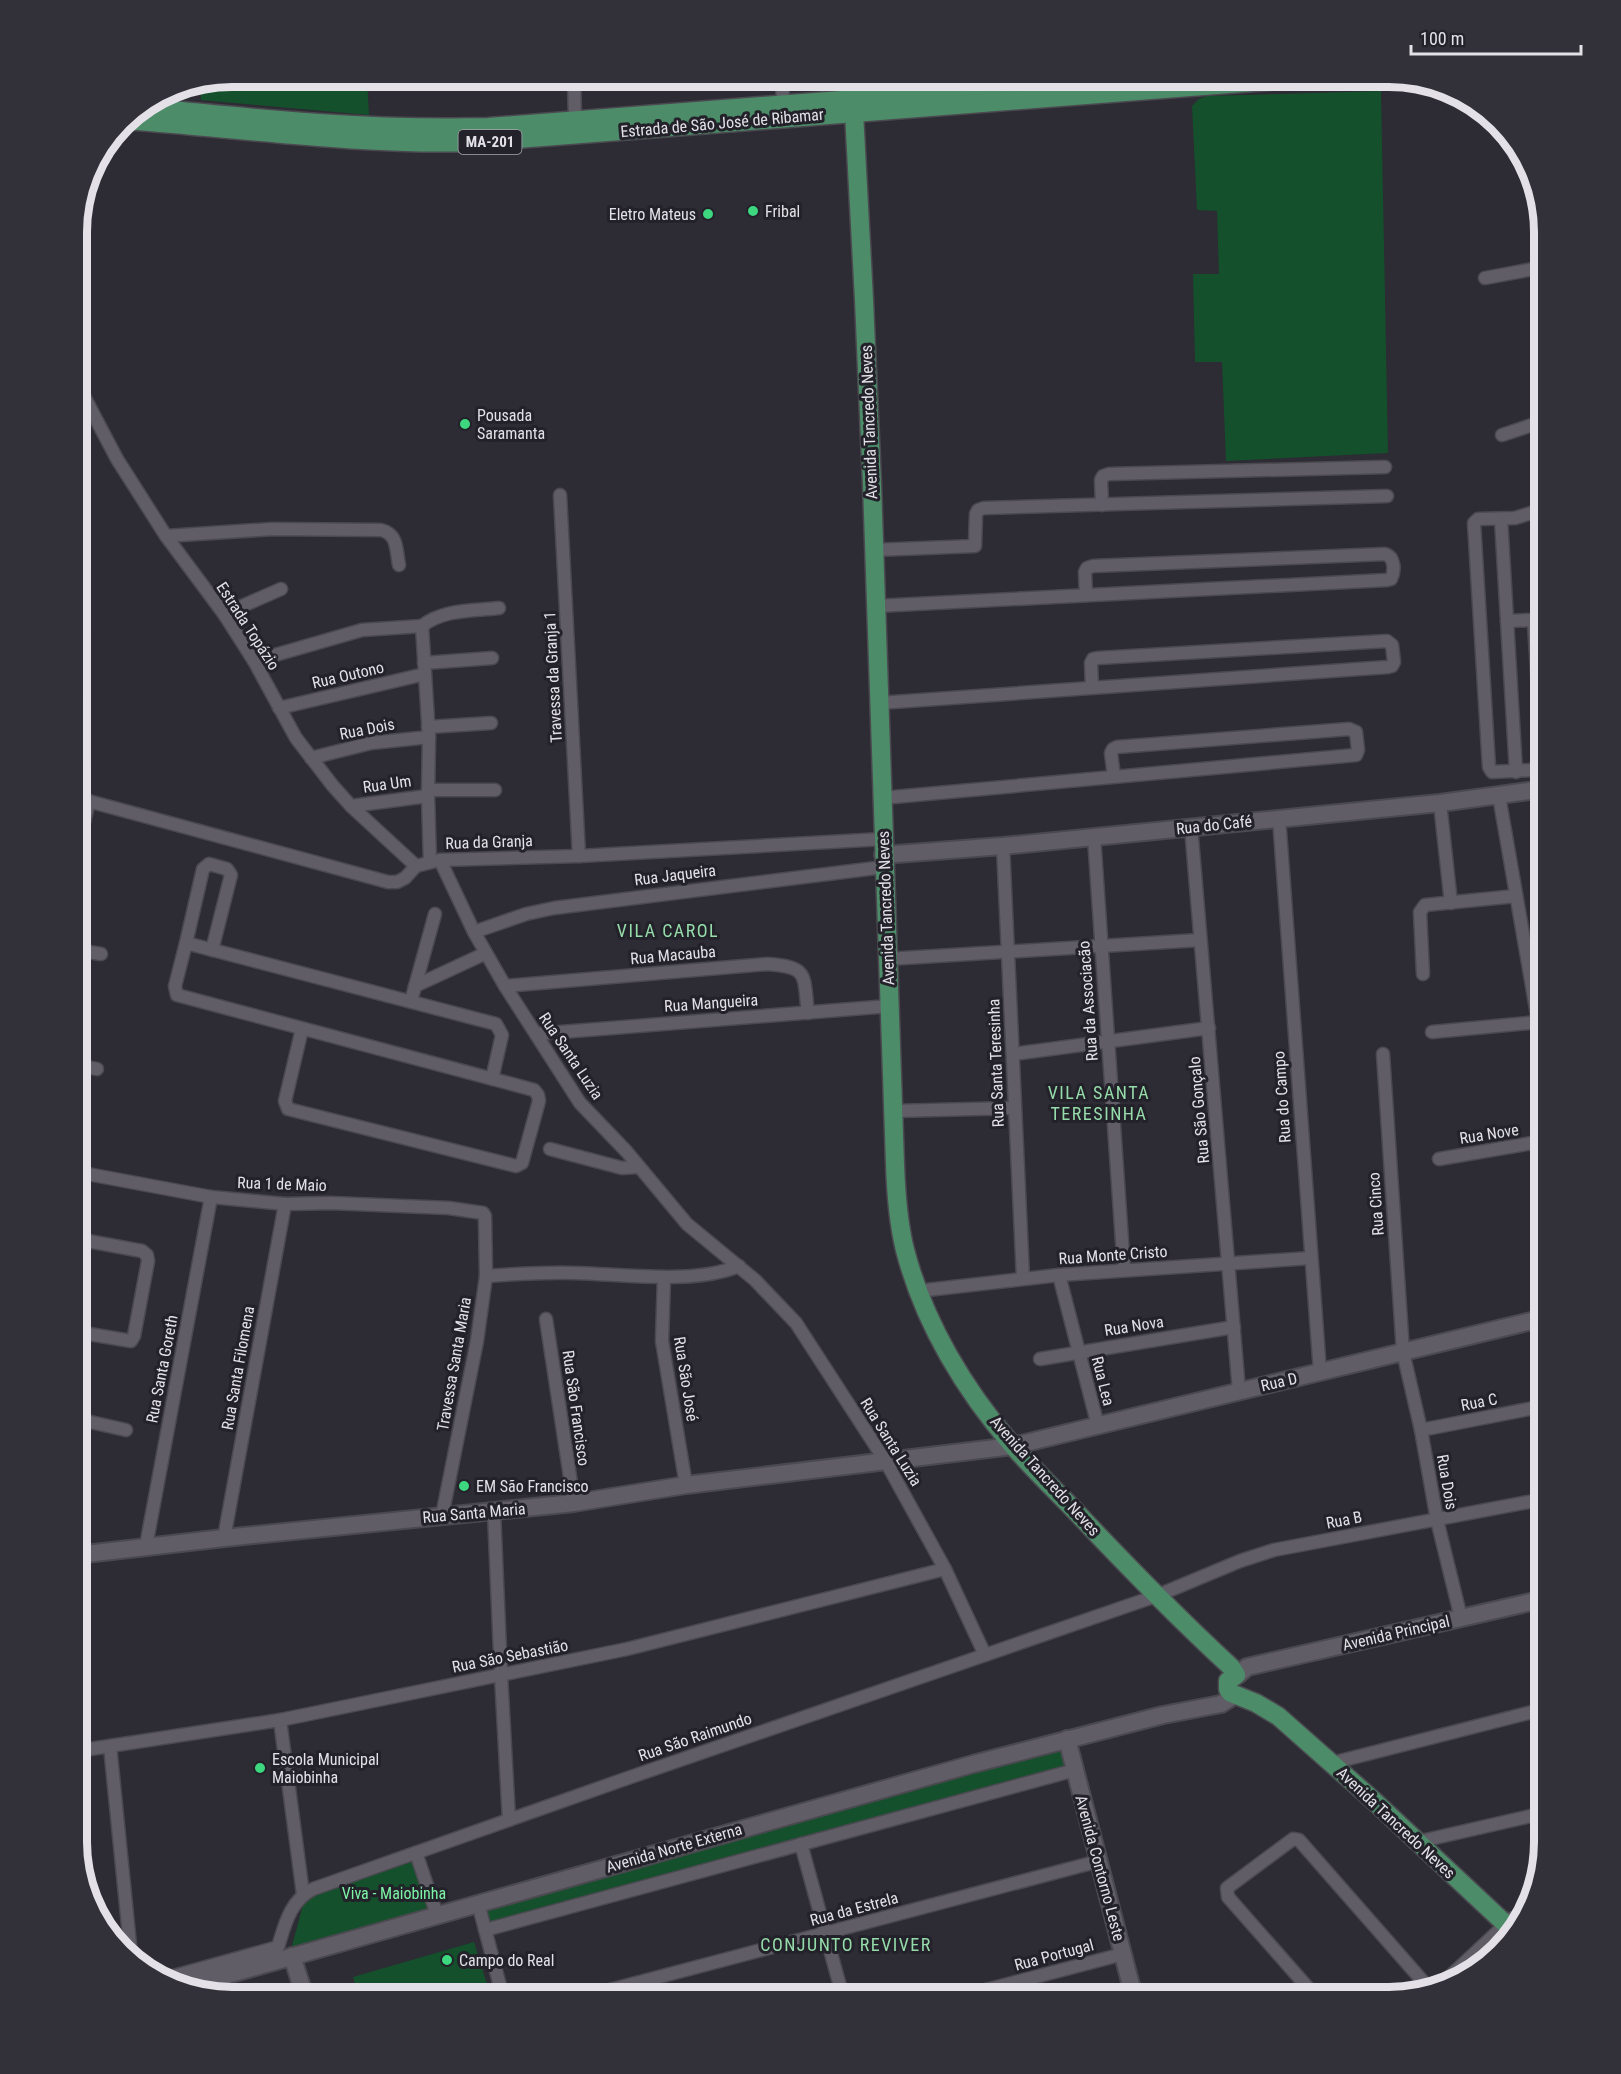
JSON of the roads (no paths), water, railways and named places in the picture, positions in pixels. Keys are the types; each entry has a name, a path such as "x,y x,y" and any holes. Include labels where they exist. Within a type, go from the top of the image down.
{"main road":[{"name":"Estrada de São José de Ribamar","path":"156,108 340,125 422,128 488,127 783,104 850,106 869,97 1005,87"},
{"name":"Estrada de São José de Ribamar","path":"138,121 251,133 421,144 490,142 850,106 1157,87"},
{"name":"Avenida Tancredo Neves","path":"850,106 864,300 893,1111 898,1208 905,1249 918,1291 935,1332 964,1381 1013,1446 1181,1621 1219,1667 1256,1703 1278,1716"},
{"name":"Avenida Tancredo Neves","path":"1236,1683 1332,1763 1507,1925"}],"street":[{"path":"574,87 575,120"},
{"path":"782,87 783,104"},
{"path":"868,87 869,97"},
{"path":"1485,278 1534,269"},
{"name":"Estrada Topázio","path":"87,402 117,459 166,536 224,614 254,661 296,738 351,806 416,866"},
{"path":"1502,435 1534,425"},
{"path":"1102,505 1101,480 1103,476 1109,474 1385,467"},
{"name":"Travessa da Granja 1","path":"560,495 579,856"},
{"path":"874,550 975,546 976,514 978,510 984,508 1387,496"},
{"path":"1534,512 1505,519 1478,519 1474,523 1490,771 1516,772 1534,769"},
{"path":"1505,519 1507,621 1516,772"},
{"path":"166,536 273,529 381,530 389,532 394,537 399,565"},
{"path":"876,606 1387,580 1393,576 1392,559 1385,554 1093,566 1087,568 1085,572 1086,595"},
{"path":"224,614 281,589"},
{"path":"254,661 362,630 422,626 431,618 441,614 499,608"},
{"path":"1507,621 1530,620 1534,624"},
{"path":"422,626 429,732 428,793 435,861"},
{"path":"879,703 1092,688 1388,667 1394,662 1392,645 1387,641 1098,658 1093,659 1091,663 1092,688"},
{"name":"Rua Outono","path":"279,708 424,668 492,658"},
{"name":"Rua Dois","path":"311,758 371,743 491,723"},
{"path":"882,798 1114,777 1356,755 1358,750 1356,732 1349,729 1118,747 1113,749 1112,753 1114,777"},
{"name":"Rua Um","path":"351,806 428,793 495,790"},
{"name":"Rua do Café","path":"883,854 1003,846 1440,803 1534,791"},
{"path":"1499,796 1516,896 1534,970"},
{"name":"Rua da Granja","path":"87,801 388,882 397,882 405,878 416,866 435,861 579,856 883,854"},
{"path":"1440,803 1451,903"},
{"name":"Rua do Campo","path":"1279,819 1320,1372"},
{"name":"Rua São Gonçalo","path":"1191,827 1239,1391"},
{"name":"Rua da Associacão","path":"1094,837 1124,1270"},
{"name":"Rua Santa Teresinha","path":"1003,846 1023,1278"},
{"name":"Rua Jaqueira","path":"474,932 526,914 555,908 883,854"},
{"name":"Rua Santa Luzia","path":"435,861 505,986 580,1103 627,1152 637,1167 687,1224 770,1294 796,1323 886,1462 945,1569 985,1655"},
{"path":"212,950 231,875 227,868 209,864 203,869 175,986 177,995 534,1090 538,1095 536,1111 522,1163 519,1165 288,1109 285,1101 302,1029"},
{"path":"1423,974 1421,908 1425,905 1516,896"},
{"path":"411,1001 435,914"},
{"path":"887,959 1200,940"},
{"path":"186,944 496,1024 500,1027 502,1035 492,1079"},
{"path":"87,952 101,954"},
{"path":"415,986 486,953"},
{"name":"Rua Macauba","path":"505,986 768,964 798,969 803,976 807,1012"},
{"name":"Rua Mangueira","path":"536,1034 890,1006"},
{"path":"1432,1032 1534,1022"},
{"path":"1013,1054 1209,1028"},
{"name":"Rua Cinco","path":"1383,1054 1403,1352"},
{"path":"87,1067 98,1069"},
{"path":"893,1111 1014,1108"},
{"name":"Rua Nove","path":"1439,1159 1534,1143"},
{"path":"550,1149 622,1168 637,1167"},
{"name":"Rua 1 de Maio","path":"87,1175 211,1197 285,1204 331,1203 449,1208 479,1211 485,1216"},
{"name":"Rua Santa Goreth","path":"146,1546 211,1197"},
{"name":"Rua Santa Filomena","path":"224,1538 285,1204"},
{"name":"Travessa Santa Maria","path":"442,1516 467,1396 486,1276 485,1216"},
{"path":"87,1241 142,1251 147,1255 148,1261 134,1336 130,1341 87,1334"},
{"name":"Rua Monte Cristo","path":"918,1291 1023,1278 1311,1258"},
{"path":"486,1276 574,1273 664,1277 717,1273 739,1266"},
{"name":"Rua Lea","path":"1059,1275 1098,1426"},
{"name":"Rua São José","path":"664,1277 662,1341 686,1485"},
{"name":"Rua São Francisco","path":"546,1319 574,1503"},
{"name":"Rua D","path":"1013,1446 1534,1321"},
{"name":"Rua Nova","path":"1040,1359 1234,1327"},
{"name":"Rua Dois","path":"1403,1352 1421,1430 1437,1520 1461,1618"},
{"name":"Rua C","path":"1421,1430 1534,1408"},
{"path":"87,1421 126,1430"},
{"name":"Rua Santa Maria","path":"87,1554 574,1503 686,1485 1013,1446"},
{"name":"Rua B","path":"1156,1596 1240,1560 1274,1550 1534,1501"},
{"path":"494,1512 509,1820"},
{"name":"Rua São Sebastião","path":"87,1749 280,1720 627,1649 945,1569"},
{"name":"Rua São Raimundo","path":"303,1894 509,1820 1156,1596"},
{"name":"Avenida Principal","path":"1236,1683 1461,1618 1534,1601"},
{"name":"Avenida Norte Externa","path":"202,1984 284,1954 436,1915 1067,1739 1162,1715 1236,1683"},
{"path":"1332,1763 1534,1712"},
{"path":"280,1720 303,1894 289,1913 284,1954 299,1987"},
{"name":"Avenida Contorno Leste","path":"1067,1739 1131,1987"},
{"path":"110,1746 130,1945"},
{"name":"Avenida Norte Externa","path":"485,1930 1075,1770"},
{"path":"1417,1842 1534,1815"},
{"path":"1306,1987 1226,1893 1227,1888 1293,1839 1299,1840 1424,1983"},
{"path":"801,1844 840,1987"},
{"path":"416,1853 436,1915"},
{"name":"Rua da Estrela","path":"625,1987 1099,1861"},
{"path":"478,1903 499,1987"},
{"path":"1458,1970 1507,1925"},
{"path":"177,1976 284,1954"},
{"name":"Rua Portugal","path":"1000,1987 1123,1954"}],"place":[{"name":"Fribal","path":"753,211"},
{"name":"Eletro Mateus","path":"708,214"},
{"name":"Pousada Saramanta","path":"465,424"},
{"name":"EM São Francisco","path":"464,1486"},
{"name":"Escola Municipal Maiobinha","path":"260,1768"},
{"name":"Campo do Real","path":"447,1960"}],"district":[{"name":"VILA CAROL","path":"668,930"},
{"name":"VILA SANTA TERESINHA","path":"1099,1102"},
{"name":"CONJUNTO REVIVER","path":"846,1944"}],"park label":[{"name":"Viva - Maiobinha","path":"394,1893"}]}
